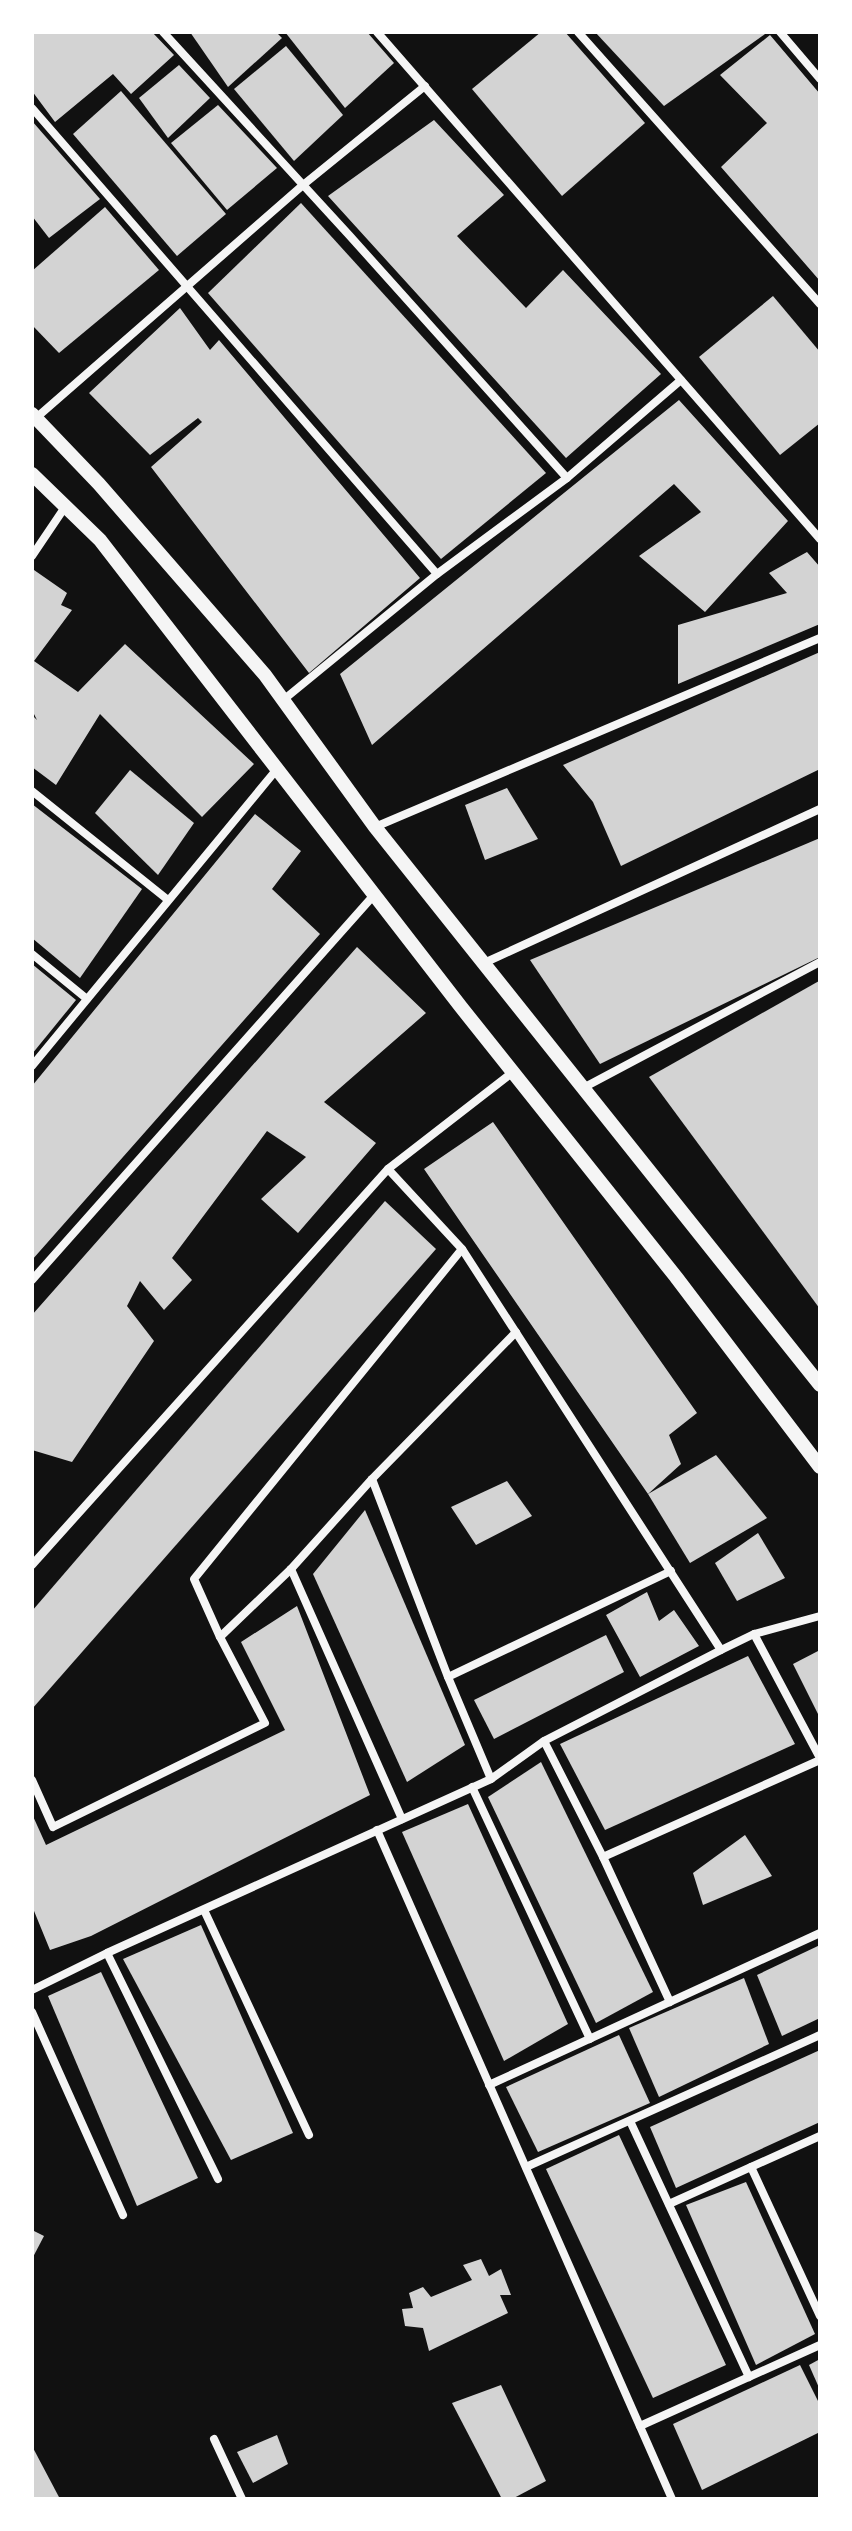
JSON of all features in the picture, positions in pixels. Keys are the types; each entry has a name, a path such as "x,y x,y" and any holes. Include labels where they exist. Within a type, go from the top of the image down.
{"street":[{"path":"163,32 567,478"},
{"path":"377,32 820,539"},
{"path":"578,32 820,304"},
{"path":"780,32 820,79"},
{"path":"425,86 303,185 34,416 99,484 265,675 375,827 820,1385"},
{"path":"32,108 437,574"},
{"path":"282,701 437,574 567,478 681,380"},
{"path":"32,474 100,540 374,895 676,1277 820,1467"},
{"path":"32,556 65,507"},
{"path":"375,827 820,638"},
{"path":"32,1066 277,769"},
{"path":"32,791 168,900"},
{"path":"484,963 820,809"},
{"path":"32,1280 374,895"},
{"path":"32,954 87,999"},
{"path":"583,1088 820,962"},
{"path":"32,1565 388,1169 513,1072"},
{"path":"388,1169 462,1249 721,1650"},
{"path":"32,1780 53,1827 265,1723 194,1579 462,1249"},
{"path":"220,1637 291,1569 372,1479 516,1332"},
{"path":"372,1479 491,1779"},
{"path":"291,1569 402,1819"},
{"path":"448,1677 671,1571"},
{"path":"32,1990 491,1779 544,1741 754,1634 820,1616"},
{"path":"603,1857 820,1759 754,1634"},
{"path":"544,1741 603,1857 670,2002"},
{"path":"472,1787 590,2039"},
{"path":"377,1830 672,2499"},
{"path":"204,1910 309,2135"},
{"path":"489,2085 820,1933"},
{"path":"107,1953 218,2179"},
{"path":"32,2012 123,2215"},
{"path":"526,2167 820,2035"},
{"path":"630,2121 749,2377"},
{"path":"669,2204 820,2136"},
{"path":"751,2167 820,2316"},
{"path":"640,2426 820,2345"},
{"path":"214,2439 242,2499"}],"building":[{"path":"36,32 152,32 174,55 131,94 113,74 55,122 32,91 32,36"},
{"path":"190,32 276,32 282,38 228,87"},
{"path":"285,32 367,32 394,63 345,108"},
{"path":"541,32 565,32 645,123 562,196 472,89"},
{"path":"595,32 763,32 765,34 664,106"},
{"path":"770,35 820,94 820,281 721,167 767,123 720,75"},
{"path":"286,46 343,115 294,161 234,89"},
{"path":"179,65 210,98 168,138 139,98"},
{"path":"121,91 226,214 177,256 73,134"},
{"path":"218,105 277,168 227,210 171,143"},
{"path":"434,120 504,195 457,236 526,308 563,270 661,374 566,458 328,196"},
{"path":"32,121 100,199 49,238 32,216"},
{"path":"301,203 546,473 441,559 208,293"},
{"path":"105,207 159,270 59,353 32,325 32,271"},
{"path":"773,296 820,352 820,423 780,455 699,357"},
{"path":"180,308 210,350 219,340 420,578 309,673 151,467 202,422 198,418 150,455 89,393"},
{"path":"679,400 788,521 705,612 639,556 701,512 674,484 372,745 340,674"},
{"path":"807,552 820,567 820,624 678,684 678,625 787,593 769,573"},
{"path":"34,570 67,593 61,605 72,610 34,661 32,574"},
{"path":"125,644 254,764 202,817 100,714 56,785 32,767 32,715 37,720 32,710 34,661 78,692"},
{"path":"820,652 820,769 621,866 593,802 563,765"},
{"path":"130,770 194,823 158,875 95,813"},
{"path":"507,788 538,839 485,860 465,805"},
{"path":"32,804 142,889 80,978 32,938"},
{"path":"255,814 301,851 272,889 320,934 32,1260 32,1086"},
{"path":"820,838 820,957 600,1064 530,960"},
{"path":"357,947 426,1013 324,1102 376,1143 298,1233 261,1199 306,1157 267,1131 172,1258 192,1280 164,1310 140,1281 127,1306 154,1341 72,1462 32,1450 32,1315"},
{"path":"32,964 76,1000 32,1054"},
{"path":"820,983 820,1309 649,1077"},
{"path":"493,1122 697,1413 669,1435 681,1464 648,1494 424,1169"},
{"path":"385,1201 436,1249 32,1709 32,1611"},
{"path":"716,1455 767,1518 690,1563 648,1494"},
{"path":"507,1481 532,1516 476,1545 451,1507"},
{"path":"365,1510 465,1745 407,1782 313,1574"},
{"path":"758,1533 785,1578 737,1601 715,1563"},
{"path":"647,1592 659,1621 674,1610 699,1646 640,1677 606,1615"},
{"path":"297,1606 370,1795 91,1936 50,1950 32,1906 32,1814 46,1845 285,1730 241,1642"},
{"path":"606,1635 624,1672 494,1739 474,1700"},
{"path":"820,1650 820,1718 793,1664"},
{"path":"748,1656 795,1744 605,1830 560,1744"},
{"path":"541,1762 653,1992 596,2023 488,1797"},
{"path":"468,1804 568,2024 504,2061 402,1832"},
{"path":"745,1835 772,1876 703,1905 693,1873"},
{"path":"201,1925 293,2133 231,2160 123,1959"},
{"path":"820,1945 820,2018 782,2036 757,1975"},
{"path":"101,1972 198,2178 137,2206 48,1996"},
{"path":"744,1978 769,2044 659,2097 629,2028"},
{"path":"619,2035 650,2103 538,2152 506,2087"},
{"path":"820,2050 820,2122 676,2188 650,2127"},
{"path":"619,2135 726,2365 653,2398 546,2169"},
{"path":"746,2182 815,2334 756,2365 686,2205"},
{"path":"32,2230 44,2236 32,2259"},
{"path":"481,2259 489,2276 501,2269 511,2295 500,2295 508,2313 429,2351 423,2328 405,2326 402,2309 413,2308 409,2293 423,2287 431,2297 472,2280 463,2265"},
{"path":"820,2359 820,2390 809,2365"},
{"path":"800,2365 820,2405 820,2432 702,2490 673,2424"},
{"path":"501,2385 546,2481 512,2499 502,2499 452,2403"},
{"path":"277,2435 288,2464 253,2483 237,2452"},
{"path":"32,2446 60,2499 32,2499"}]}
